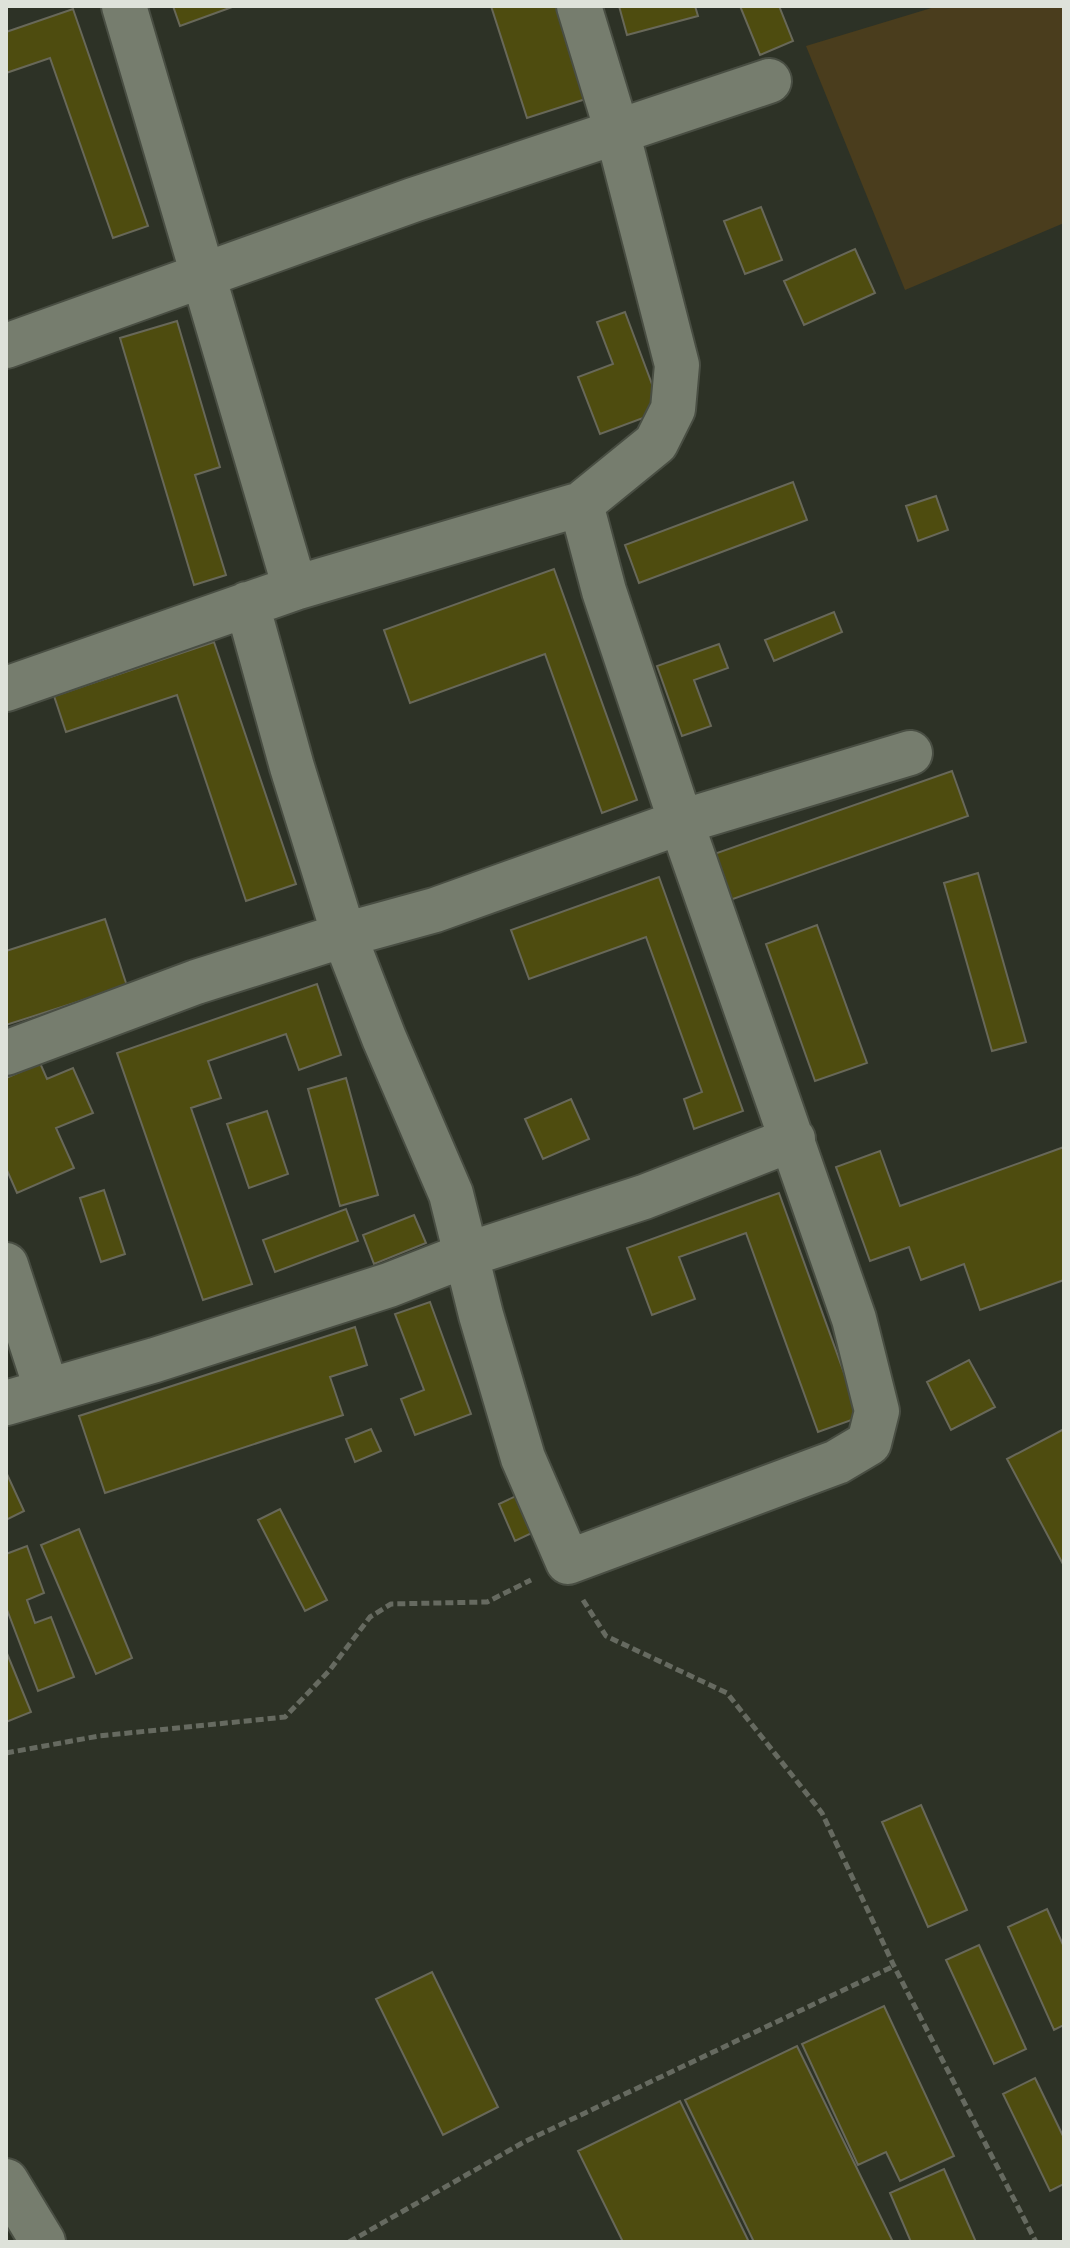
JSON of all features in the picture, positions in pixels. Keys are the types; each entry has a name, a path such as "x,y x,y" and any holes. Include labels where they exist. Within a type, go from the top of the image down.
{"street":[{"path":"124,6 295,588"},
{"path":"6,689 295,588 581,504 656,443 673,409 677,365 617,131 579,6"},
{"path":"6,346 203,274 769,81"},
{"path":"247,604 292,767 344,935 451,1194 481,1315 523,1458 568,1562 837,1462 869,1443 877,1411 854,1319 681,822 604,591 581,504"},
{"path":"6,1053 196,982 435,910 681,822 910,753"},
{"path":"6,1403 155,1360 389,1285 466,1255 644,1197 793,1139"},
{"path":"6,1265 47,1391"},
{"path":"6,2181 43,2242"}],"path":[{"path":"6,1753 99,1736 285,1717 329,1671 370,1617 391,1604 487,1602 568,1562 577,1591 606,1636 727,1693 822,1813 894,1966 1036,2242"},
{"path":"349,2242 524,2142 894,1966"}],"shaded area":[{"path":"938,6 1064,6 1064,223 905,290 806,46"}],"building":[{"path":"173,6 235,6 180,26"},
{"path":"491,6 569,6 598,95 527,118"},
{"path":"619,6 695,6 698,16 627,35"},
{"path":"740,6 779,6 793,41 760,55"},
{"path":"73,9 148,226 113,238 50,58 6,73 6,32"},
{"path":"761,207 782,260 745,274 724,221"},
{"path":"855,249 875,293 804,325 784,281"},
{"path":"625,312 662,411 600,434 578,377 613,364 597,322"},
{"path":"177,321 220,467 195,475 226,575 194,585 120,338"},
{"path":"793,482 807,520 639,583 625,545"},
{"path":"936,496 948,530 918,541 906,506"},
{"path":"554,569 637,800 602,813 545,654 410,703 384,630"},
{"path":"834,612 842,632 774,661 765,640"},
{"path":"214,642 296,884 246,901 177,695 66,732 54,696"},
{"path":"719,644 728,668 694,680 711,726 682,736 657,666"},
{"path":"952,771 968,816 730,900 714,854"},
{"path":"978,873 1026,1042 992,1051 944,883"},
{"path":"659,877 743,1111 694,1129 684,1099 702,1092 646,937 529,979 511,930"},
{"path":"105,919 127,986 6,1025 6,951"},
{"path":"817,925 867,1063 815,1081 766,944"},
{"path":"317,984 341,1055 299,1070 286,1034 208,1061 221,1098 191,1108 252,1284 203,1300 117,1053"},
{"path":"40,1063 47,1079 73,1068 93,1113 56,1128 74,1168 17,1193 6,1168 6,1078"},
{"path":"346,1078 378,1195 340,1206 308,1089"},
{"path":"571,1099 589,1139 543,1159 525,1119"},
{"path":"267,1111 288,1174 249,1188 227,1124"},
{"path":"1064,1147 1064,1280 980,1310 964,1264 921,1280 909,1247 870,1261 836,1167 880,1151 900,1206"},
{"path":"104,1190 125,1254 101,1262 80,1198"},
{"path":"779,1193 860,1417 818,1432 746,1233 679,1257 695,1299 652,1315 627,1248"},
{"path":"346,1209 358,1241 275,1272 263,1240"},
{"path":"414,1215 426,1243 374,1264 363,1235"},
{"path":"430,1302 471,1414 415,1435 401,1399 424,1390 395,1314"},
{"path":"355,1327 367,1365 330,1377 343,1415 105,1493 79,1416"},
{"path":"969,1360 995,1407 951,1430 927,1382"},
{"path":"371,1429 381,1451 355,1462 346,1439"},
{"path":"1064,1429 1064,1566 1007,1459"},
{"path":"6,1472 24,1511 6,1520"},
{"path":"518,1495 534,1532 515,1541 499,1504"},
{"path":"280,1509 327,1600 305,1611 258,1520"},
{"path":"79,1529 132,1658 96,1674 41,1545"},
{"path":"27,1546 44,1593 27,1600 35,1623 51,1617 74,1677 38,1691 6,1607 6,1554"},
{"path":"6,1651 31,1712 6,1722"},
{"path":"921,1805 967,1910 928,1927 882,1822"},
{"path":"1047,1909 1064,1947 1064,2025 1054,2030 1008,1927"},
{"path":"979,1945 1026,2049 994,2064 946,1960"},
{"path":"432,1972 498,2107 443,2135 376,1999"},
{"path":"884,2006 954,2156 900,2181 886,2152 858,2165 802,2044"},
{"path":"797,2046 893,2242 754,2242 685,2100"},
{"path":"1035,2078 1064,2138 1064,2184 1050,2191 1003,2094"},
{"path":"680,2101 749,2242 623,2242 578,2151"},
{"path":"944,2169 976,2242 911,2242 890,2193"}]}
